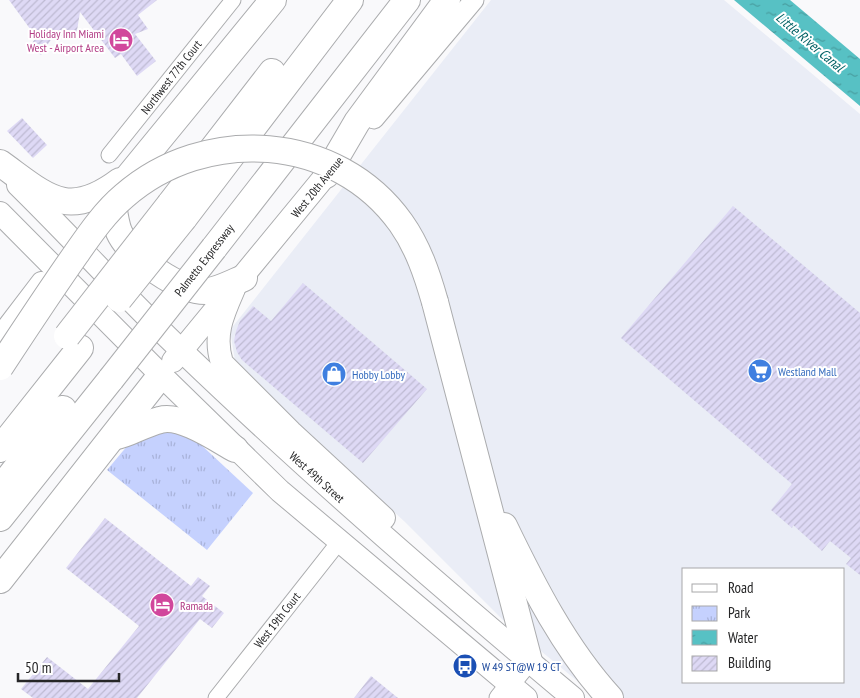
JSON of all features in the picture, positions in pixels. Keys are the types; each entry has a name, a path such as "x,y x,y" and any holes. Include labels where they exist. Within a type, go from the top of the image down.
{"highway":[{"path":"75,241 273,0"},
{"name":"Palmetto Expressway","path":"0,420 89,357 192,226 327,0"},
{"path":"192,226 350,0"},
{"path":"192,226 384,0"},
{"name":"Palmetto Expressway","path":"0,518 89,357 192,226 407,0"},
{"path":"326,175 357,122 447,0"},
{"path":"0,367 97,225 123,196 149,176 182,161 225,149 259,148 296,153 324,161 351,175 379,198 401,222 415,245 427,273 529,661"},
{"path":"0,163 48,197 67,202 103,194 133,171"},
{"path":"112,198 119,231 128,246 162,274 186,288 208,291 239,283"},
{"path":"0,449 89,357"},
{"path":"0,488 89,357"},
{"path":"0,580 34,540 161,375"},
{"path":"112,437 128,434 143,425 162,419 179,421 196,427 235,449"},
{"path":"484,485 532,581 565,639 610,698"}],"main road":[{"name":"West 49th Street","path":"0,167 182,351 359,515 573,698"},
{"name":"West 20th Avenue","path":"161,375 239,283 326,175"},
{"path":"0,213 235,449 512,694"},
{"path":"0,338 75,241"},
{"path":"239,283 218,329 219,351 222,363 291,432 456,589 475,616"}],"street":[{"name":"Northwest 77th Court","path":"109,155 233,0"},
{"name":"West 20th Avenue","path":"326,175 474,0"},
{"name":"West 19th Court","path":"216,698 339,542"},
{"path":"512,694 529,661"}],"shaded area":[{"path":"491,0 724,0 860,114 860,698 598,698 503,620 405,522 244,374 235,361 230,330"}],"green space":[{"path":"146,431 180,432 198,442 253,493 207,550 107,470 128,445"}],"water":[{"name":"Little River Canal","path":"734,0 790,0 860,59 860,106"}],"building":[{"name":"Holiday Inn Miami West - Airport Area","path":"9,0 157,0 138,15 148,29 135,34 156,61 137,76 121,54 115,58 80,12 76,37 54,35 41,55 29,48 36,37"},
{"path":"22,118 47,145 33,158 7,131"},
{"name":"Westland Mall","path":"733,206 860,313 860,575 846,564 851,558 830,541 822,551 793,525 792,528 771,510 792,484 621,338"},
{"name":"Hobby Lobby","path":"303,283 427,389 363,463 242,360 237,352 234,341 236,331 240,321 253,306 271,321"},
{"name":"Ramada","path":"105,518 191,586 198,577 210,586 202,596 224,613 212,628 200,619 137,698 33,698 21,689 47,657 88,689 139,626 66,568"},
{"path":"371,676 398,698 354,698"}],"place":[{"name":"Holiday Inn Miami West - Airport Area","path":"121,40"},
{"name":"Westland Mall","path":"760,371"},
{"name":"Hobby Lobby","path":"334,374"},
{"name":"Ramada","path":"162,605"},
{"name":"W 49 ST@W 19 CT","path":"465,666"}]}
